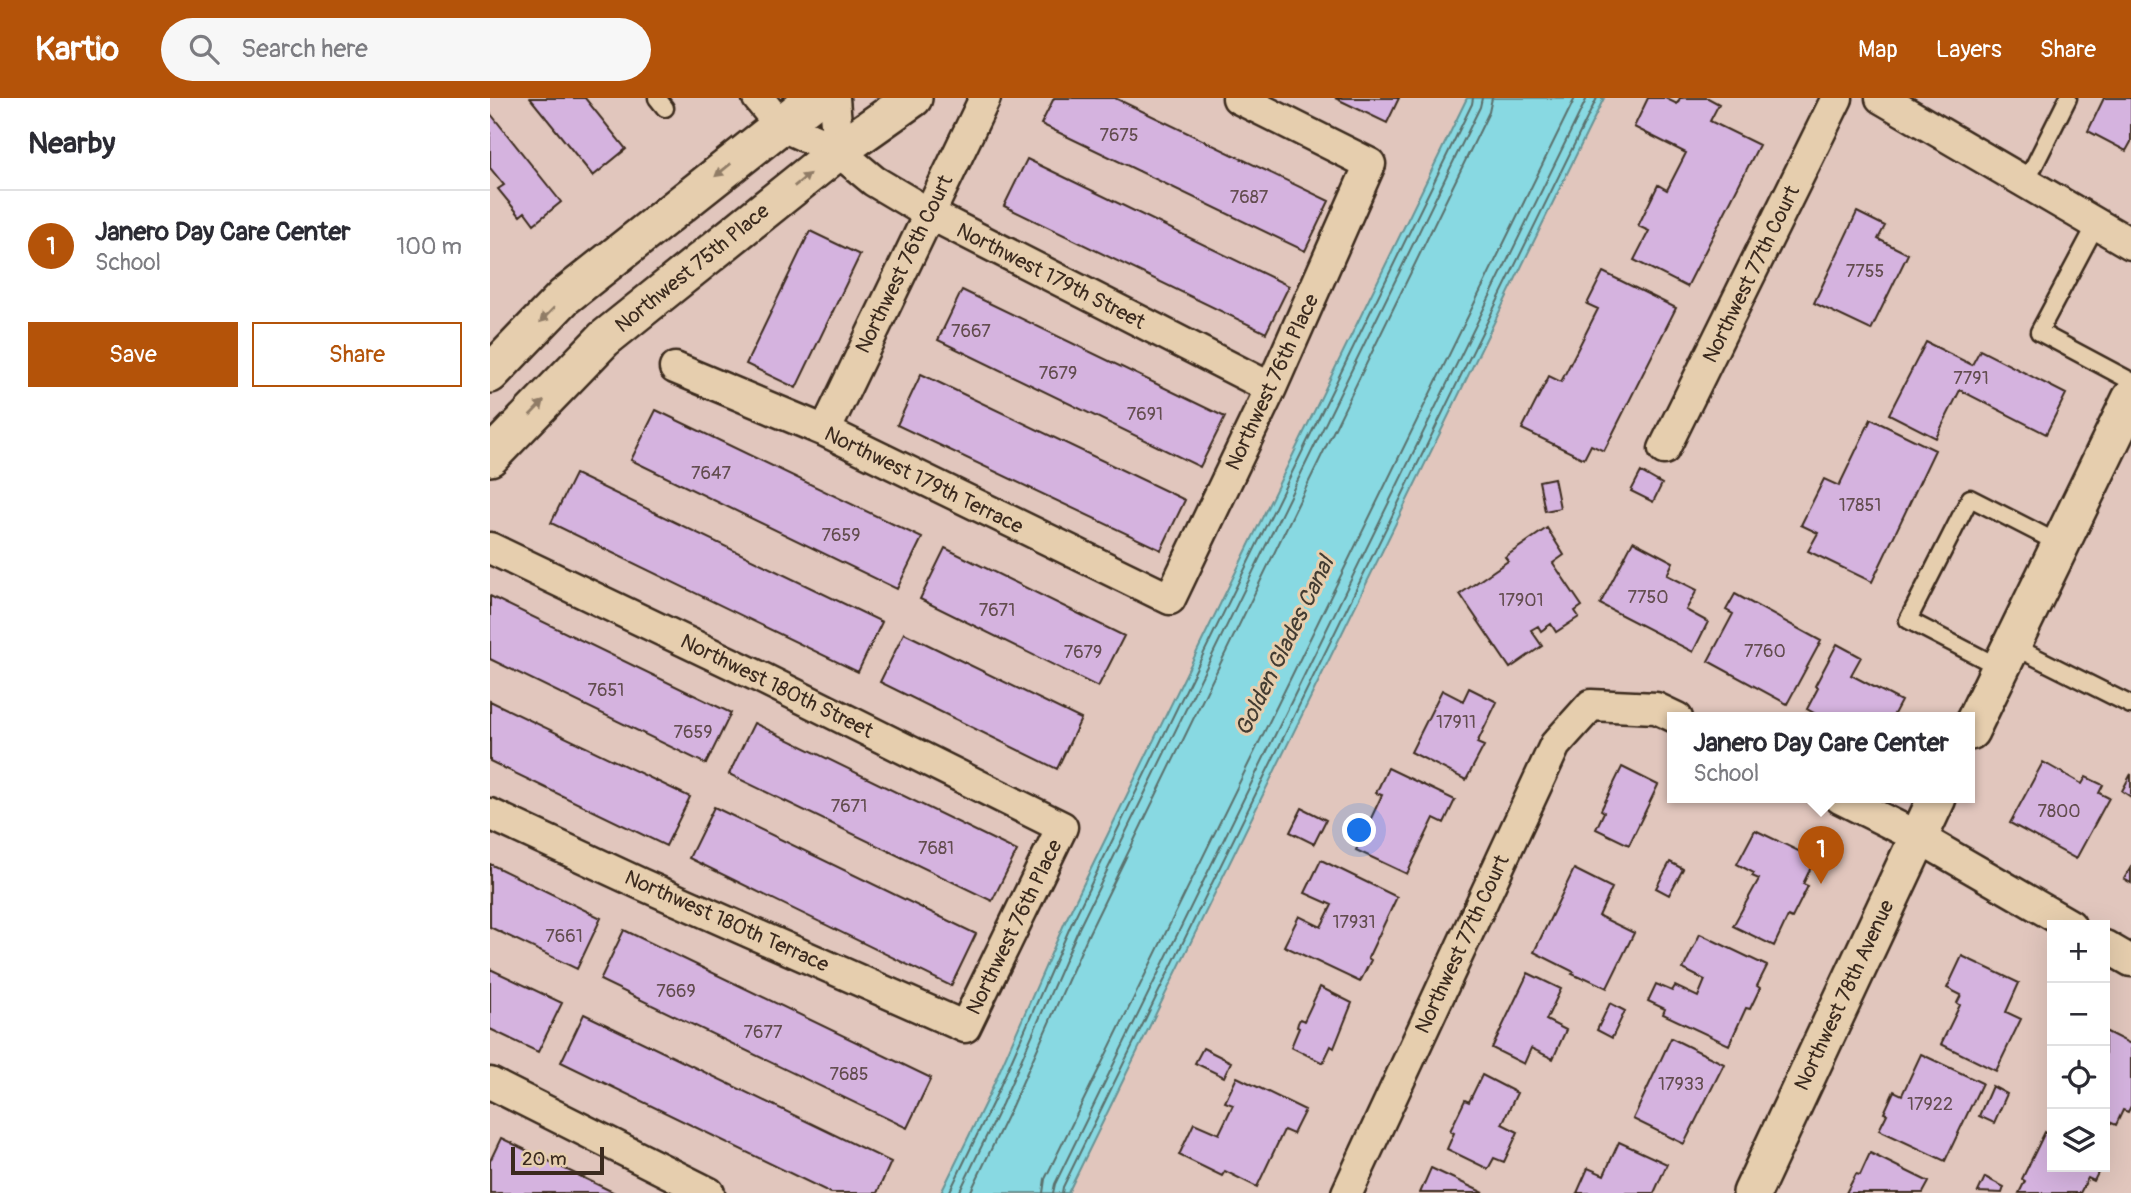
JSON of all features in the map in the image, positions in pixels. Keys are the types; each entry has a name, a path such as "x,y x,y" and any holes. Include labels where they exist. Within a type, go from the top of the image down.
{"street":[{"path":"490,374 564,296 769,112 815,98"},
{"path":"834,98 838,151"},
{"name":"Northwest 75th Place","path":"490,457 604,338 838,151 913,98"},
{"name":"Northwest 76th Court","path":"825,431 985,98"},
{"name":"Northwest 76th Place","path":"1170,599 1271,388 1370,164 1238,98"},
{"name":"Northwest 77th Court","path":"1664,449 1837,98"},
{"path":"1882,98 2131,244"},
{"name":"Northwest 179th Street","path":"769,112 838,151 874,181 928,213 1271,388"},
{"name":"Northwest 179th Terrace","path":"675,368 825,431 1170,599"},
{"path":"1975,721 2131,399"},
{"name":"Northwest 180th Street","path":"490,548 764,679 1062,827"},
{"name":"Northwest 77th Court","path":"1347,1193 1555,745 1591,705 1656,708 1667,713"},
{"path":"1850,803 1919,837 2061,920"},
{"name":"Northwest 78th Avenue","path":"1752,1193 1935,803"},
{"name":"Northwest 180th Terrace","path":"490,814 965,1027"},
{"name":"Northwest 76th Place","path":"965,1027 1062,827"},
{"path":"2110,949 2131,961"},
{"path":"490,1083 709,1193"}],"lane":[{"path":"2026,182 2068,98"},
{"path":"2097,223 2039,332 2131,381"},
{"path":"2060,544 1970,498 1908,620 2131,705"}],"water":[{"name":"Golden Glades Canal","path":"1467,98 1604,98 1068,1193 941,1193 988,1097 1065,922"}],"building":[{"path":"530,98 585,98 626,149 593,176"},
{"path":"1054,98 1115,98 1329,201 1305,251 1041,124"},
{"path":"1335,98 1399,98 1387,123"},
{"path":"1648,98 1665,98 1677,104 1680,98 1708,98 1719,104 1710,121 1759,145 1687,287 1634,260 1649,231 1638,226 1658,185 1667,190 1686,153 1634,127"},
{"path":"2104,98 2131,98 2131,142 2126,151 2088,131"},
{"path":"490,113 561,202 534,224 525,212 520,216 498,189 504,185 490,168"},
{"path":"1027,159 1289,286 1266,333 1004,206"},
{"path":"1857,212 1885,226 1878,239 1908,254 1871,330 1814,303"},
{"path":"810,231 860,255 796,388 746,364"},
{"path":"1603,272 1676,308 1604,451 1591,445 1584,459 1522,429 1549,376 1561,382 1598,309 1587,304"},
{"path":"962,290 1225,417 1200,467 938,340"},
{"path":"1926,342 1972,365 1980,350 2066,394 2046,434 1960,390 1936,438 1889,414"},
{"path":"921,374 1185,500 1161,550 897,425"},
{"path":"656,410 922,538 897,589 631,460"},
{"path":"1871,419 1935,450 1872,582 1808,551 1818,533 1801,525 1824,479 1839,486"},
{"path":"1641,472 1662,484 1653,502 1631,491"},
{"path":"575,474 882,622 858,672 551,523"},
{"path":"1554,478 1560,508 1545,511 1539,481"},
{"path":"1547,528 1564,555 1553,563 1582,606 1575,611 1579,617 1556,632 1551,624 1541,631 1538,626 1531,630 1542,646 1510,668 1460,594 1508,561 1505,557"},
{"path":"1633,541 1673,562 1667,575 1697,590 1686,610 1708,622 1693,652 1600,604"},
{"path":"945,548 1124,636 1098,687 920,599"},
{"path":"1735,594 1821,641 1787,704 1708,661 1733,614 1726,610"},
{"path":"490,596 731,713 706,764 490,659"},
{"path":"904,633 1081,719 1057,769 880,682"},
{"path":"1837,644 1861,657 1851,675 1901,701 1895,712 1812,712 1807,709 1818,688 1815,686"},
{"path":"1469,688 1497,702 1477,743 1484,746 1466,780 1411,752 1442,690 1463,701"},
{"path":"490,701 690,797 666,846 490,761"},
{"path":"754,723 1017,851 992,901 729,774"},
{"path":"2043,762 2082,784 2086,777 2103,785 2099,793 2109,798 2076,859 2010,823"},
{"path":"1622,767 1658,785 1629,845 1596,829 1604,812 1601,810"},
{"path":"1388,768 1455,800 1444,823 1434,818 1407,874 1356,850 1382,795 1376,793"},
{"path":"2131,774 2131,797 2122,791"},
{"path":"714,807 976,934 951,986 689,858"},
{"path":"1302,808 1326,820 1314,844 1290,832"},
{"path":"1755,830 1815,859 1803,884 1808,886 1792,918 1788,916 1774,946 1733,926 1759,879 1752,876 1754,873 1737,864"},
{"path":"1321,860 1397,897 1368,958 1371,960 1360,982 1284,946 1299,916 1321,927 1332,905 1305,893"},
{"path":"1670,862 1683,869 1669,895 1656,888"},
{"path":"490,864 601,918 577,969 490,927"},
{"path":"2131,867 2131,883 2124,879"},
{"path":"1574,869 1612,888 1599,916 1634,933 1607,988 1572,974 1574,972 1534,952"},
{"path":"624,930 931,1078 907,1128 600,980"},
{"path":"1700,934 1767,966 1750,1009 1746,1008 1729,1045 1663,1014 1665,1009 1648,1001 1656,984 1672,991 1675,986 1698,997 1705,980 1683,969"},
{"path":"1962,956 2019,983 2006,1012 2021,1019 1996,1071 1941,1044 1960,1005 1957,1003 1961,995 1947,988"},
{"path":"490,969 562,1003 538,1052 490,1029"},
{"path":"1528,973 1561,989 1546,1020 1566,1030 1553,1059 1531,1048 1524,1064 1492,1048"},
{"path":"1320,987 1352,1003 1334,1048 1331,1046 1323,1063 1291,1047 1299,1028 1298,1023 1300,1019 1304,1021"},
{"path":"1610,1003 1625,1011 1612,1038 1597,1030"},
{"path":"584,1014 891,1162 877,1193 831,1193 561,1062"},
{"path":"2110,1034 2131,1044 2131,1106 2128,1112 2123,1110 2116,1125 2110,1122"},
{"path":"1671,1038 1724,1064 1684,1144 1633,1119"},
{"path":"1203,1048 1231,1062 1224,1077 1195,1063"},
{"path":"1921,1054 1982,1083 1945,1161 1879,1130 1894,1091 1902,1095"},
{"path":"1482,1075 1517,1093 1502,1124 1518,1132 1504,1162 1494,1158 1488,1169 1447,1149 1454,1133 1450,1131 1465,1100 1469,1102"},
{"path":"1237,1077 1305,1110 1293,1134 1284,1130 1257,1187 1225,1171 1222,1176 1179,1155 1194,1123 1219,1134 1233,1105 1225,1102"},
{"path":"1992,1086 2007,1094 1994,1123 1979,1116"},
{"path":"2045,1132 2047,1172 2098,1172 2094,1181 2088,1178 2080,1193 2019,1193 2025,1181 2022,1179"},
{"path":"501,1138 615,1193 490,1193 490,1161"},
{"path":"1619,1142 1667,1164 1654,1193 1577,1193 1588,1168 1604,1175"},
{"path":"1870,1153 1929,1182 1923,1193 1846,1193 1856,1174 1860,1175"},
{"path":"1431,1168 1484,1193 1420,1193"},
{"path":"1985,1177 2004,1187 2002,1193 1978,1192"}],"place":[{"name":"Janero Day Care Center","path":"1821,884"}]}
